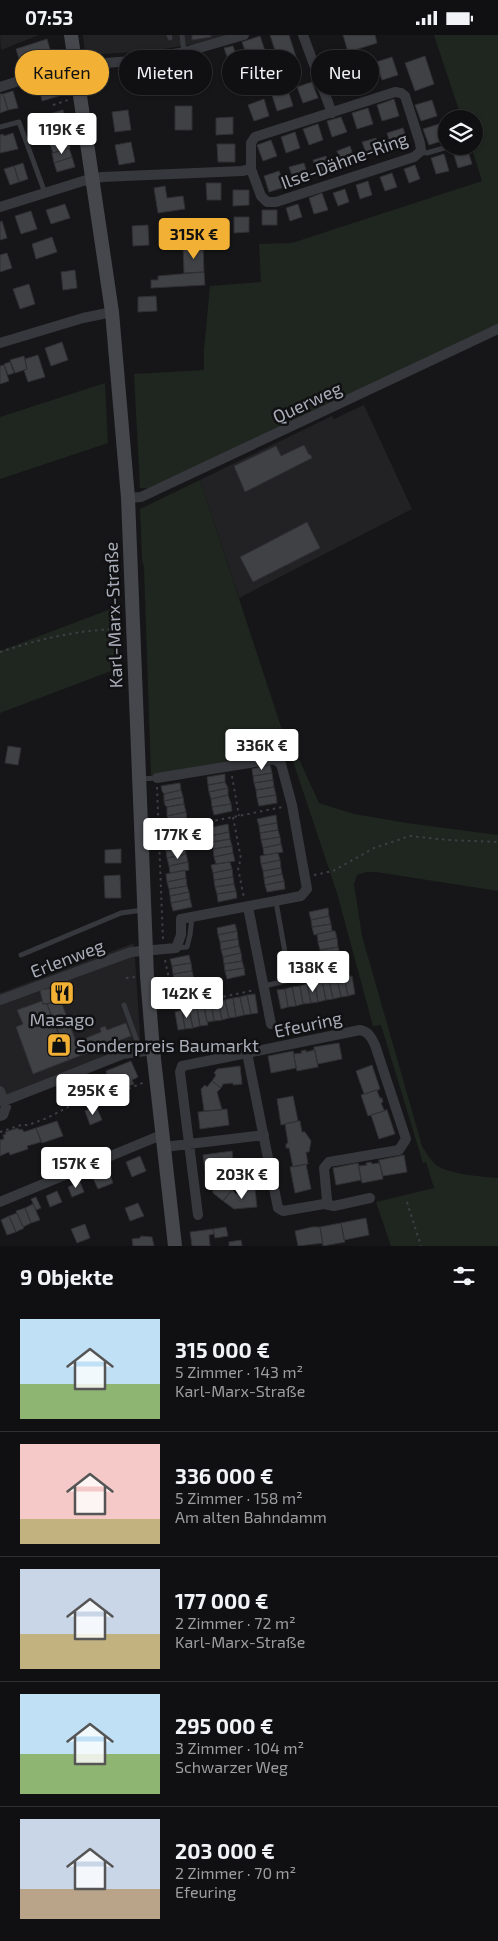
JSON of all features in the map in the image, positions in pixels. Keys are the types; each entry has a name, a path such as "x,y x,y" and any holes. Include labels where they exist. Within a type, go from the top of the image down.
{"main road":[{"name":"Karl-Marx-Straße","path":"71,35 74,50"},
{"name":"Karl-Marx-Straße","path":"80,95 112,312 121,474 128,498 146,950 146,1051 164,1142 176,1246"}],"street":[{"path":"191,50 244,35"},
{"path":"303,35 332,113"},
{"path":"0,87 15,83"},
{"name":"Ilse-Dähne-Ring","path":"395,92 401,93 404,96 421,151 414,157 276,202 268,202 261,196 252,169 250,143 255,137 395,92"},
{"path":"0,207 93,179 252,169"},
{"path":"0,343 83,318 112,312"},
{"name":"Querweg","path":"128,498 141,497 498,329"},
{"path":"157,778 274,759 282,764 292,805 307,889 301,896 247,907 271,1025"},
{"name":"Erlenweg","path":"0,1000 130,952 176,948 181,935 181,919 247,907"},
{"name":"Efeuring","path":"247,1053 360,1030 370,1035 406,1139 399,1150 329,1163 324,1168 327,1200 324,1204"},
{"path":"0,1116 6,1107 2,1096 123,1054 146,1051"},
{"path":"198,1215 180,1072 182,1066 247,1053 278,1208 283,1211 324,1204 334,1206 370,1198"},
{"path":"0,1202 154,1138 164,1142 190,1144 264,1135"}],"lane":[{"path":"182,35 184,50"},
{"path":"0,127 19,122 44,193"},
{"path":"421,151 427,153 438,150"},
{"path":"139,779 157,778"},
{"path":"264,987 290,980 276,902"},
{"path":"21,955 121,913 144,910"},
{"path":"124,1005 137,1041 146,1051"}],"path":[{"path":"53,105 70,99"},
{"path":"0,652 59,635 95,629 123,629"},
{"path":"230,765 239,816"},
{"path":"157,778 163,942"},
{"path":"158,832 292,805"},
{"path":"233,817 241,859 238,868 247,907"},
{"path":"305,877 333,871 374,848 410,836 498,842"},
{"path":"164,953 174,1007 264,987"},
{"path":"126,978 136,977"},
{"path":"0,1132 21,1125 28,1125 72,1105 100,1100 147,1081"},
{"path":"407,1202 421,1246"}],"shaded area":[{"path":"0,35 39,35 1,50"},
{"path":"83,35 228,35 209,42 157,50 119,50 119,53 109,54 109,50 84,50"},
{"path":"434,35 498,35 498,326 150,488 140,488 134,374 204,370 210,286 261,282 259,244 292,243 482,181 474,155 483,155 483,110 459,110"},
{"path":"105,383 108,443 0,479 0,417"},
{"path":"364,405 412,509 239,598 200,480 332,416 334,419"},
{"path":"200,480 287,745 293,746 319,803 354,814 498,835 498,891 376,872 366,872 357,875 354,884 362,936 422,1146 434,1163 441,1168 466,1175 498,1178 498,1246 391,1246 376,1202 434,1188 426,1162 423,1163 381,1025 373,1026 337,893 290,752 151,776 144,568 140,509"},
{"path":"116,607 119,668 0,713 0,651"},
{"path":"134,943 141,1050 5,1098 0,1086 0,993"}],"building":[{"path":"192,35 211,35 211,37 192,40"},
{"path":"270,35 289,35 294,50 275,50"},
{"path":"343,35 375,35 377,43 354,50 347,50"},
{"path":"260,36 265,50 245,50 242,42"},
{"path":"47,39 50,50 16,50"},
{"path":"233,46 234,50 225,50 224,48"},
{"path":"425,56 434,84 415,91 405,63"},
{"path":"392,57 398,75 382,80 379,71 379,61"},
{"path":"311,82 311,95 317,95 318,98 303,103 300,95 301,86"},
{"path":"13,91 18,108 8,110 3,94"},
{"path":"0,94 3,94 8,110 0,113"},
{"path":"41,95 59,95 59,96 42,101"},
{"path":"272,95 290,95 293,106 277,111"},
{"path":"264,99 269,116 254,121 248,105"},
{"path":"394,99 399,116 382,121 377,105"},
{"path":"432,100 437,116 421,121 415,105"},
{"path":"175,106 192,106 192,130 175,130"},
{"path":"368,108 373,124 357,129 352,113"},
{"path":"63,110 65,119 49,124 46,115"},
{"path":"128,110 131,130 115,132 112,112"},
{"path":"233,117 233,134 216,135 216,118"},
{"path":"341,117 347,132 332,137 327,121"},
{"path":"64,119 67,129 50,134 47,124"},
{"path":"318,124 323,140 309,145 303,129"},
{"path":"438,124 438,142 429,145 423,129"},
{"path":"403,128 408,143 392,149 387,133"},
{"path":"66,129 69,138 51,143 49,134"},
{"path":"295,132 300,148 286,153 281,137"},
{"path":"13,133 18,149 0,153 0,135 3,134 4,136"},
{"path":"376,138 381,151 367,155 362,142"},
{"path":"68,139 70,148 53,153 50,144"},
{"path":"271,140 277,156 263,161 257,145"},
{"path":"131,142 135,162 119,165 115,145"},
{"path":"217,144 235,144 235,162 218,162"},
{"path":"350,146 355,161 342,165 337,151"},
{"path":"69,148 72,157 54,163 52,153"},
{"path":"444,155 449,171 436,174 431,158"},
{"path":"454,155 469,155 472,164 458,168"},
{"path":"326,156 331,171 318,175 313,160"},
{"path":"72,157 75,167 57,172 54,163"},
{"path":"23,163 28,179 19,182 14,166"},
{"path":"304,163 309,179 295,184 289,167"},
{"path":"415,165 420,179 409,183 404,169"},
{"path":"14,166 19,182 10,185 4,169"},
{"path":"279,171 285,187 269,192 264,176"},
{"path":"392,173 397,187 385,191 380,177"},
{"path":"368,181 372,195 360,199 356,185"},
{"path":"206,183 221,183 221,200 207,200"},
{"path":"165,186 167,198 183,196 185,209 158,213 154,188"},
{"path":"345,189 349,202 338,206 333,193"},
{"path":"233,190 249,190 249,205 233,206"},
{"path":"322,193 328,210 314,214 309,198"},
{"path":"65,204 70,218 51,224 46,210"},
{"path":"298,204 302,217 290,221 286,208"},
{"path":"262,210 277,210 277,225 262,225"},
{"path":"31,211 37,229 21,234 15,216"},
{"path":"234,217 249,217 249,232 234,233"},
{"path":"2,221 7,238 0,240 0,222"},
{"path":"148,225 149,245 133,246 132,226"},
{"path":"52,237 57,252 36,259 32,244"},
{"path":"203,246 204,272 184,273 183,248"},
{"path":"7,253 12,268 0,272 0,255"},
{"path":"75,270 77,288 63,290 61,272"},
{"path":"204,272 205,285 151,288 151,280 158,280 158,276"},
{"path":"29,284 35,304 20,309 13,289"},
{"path":"156,296 157,311 138,312 138,297"},
{"path":"62,342 68,360 51,366 45,348"},
{"path":"38,355 45,377 28,382 24,370 27,369 25,359"},
{"path":"24,356 27,369 15,373 10,360"},
{"path":"10,362 14,373 8,375 4,364"},
{"path":"4,365 9,381 0,384 0,366"},
{"path":"304,445 312,458 245,492 234,466 276,446 281,456"},
{"path":"307,522 320,548 253,582 240,557"},
{"path":"8,746 21,748 18,765 5,763"},
{"path":"270,765 272,773 253,776 252,769"},
{"path":"272,773 273,780 254,783 253,776"},
{"path":"225,774 225,782 208,785 207,777"},
{"path":"273,780 274,787 256,790 254,783"},
{"path":"225,782 228,788 209,792 208,785"},
{"path":"180,783 181,790 164,794 162,791 161,786"},
{"path":"274,787 276,795 257,798 256,790"},
{"path":"228,788 228,795 211,799 209,792"},
{"path":"181,790 183,797 164,801 164,794"},
{"path":"228,795 231,804 212,807 211,799"},
{"path":"276,795 277,803 259,806 257,798"},
{"path":"183,797 184,804 167,807 165,805 164,801"},
{"path":"184,804 186,812 167,816 167,807"},
{"path":"231,804 232,811 214,815 212,807"},
{"path":"186,812 187,820 169,823 167,816"},
{"path":"276,815 277,823 259,826 257,819"},
{"path":"277,823 278,830 260,833 259,826"},
{"path":"228,824 229,832 210,836 209,828"},
{"path":"278,830 280,837 261,840 260,833"},
{"path":"229,832 230,839 212,842 210,836"},
{"path":"182,833 184,841 165,844 163,837"},
{"path":"280,837 281,844 263,848 261,840"},
{"path":"230,839 232,846 213,849 212,842"},
{"path":"184,841 185,847 166,851 165,844"},
{"path":"281,844 283,852 264,855 263,848"},
{"path":"232,846 233,853 214,857 213,849"},
{"path":"185,847 186,854 167,858 166,851"},
{"path":"121,849 121,863 105,863 105,850"},
{"path":"233,853 235,861 216,864 214,857"},
{"path":"278,853 280,860 261,864 260,856"},
{"path":"186,854 188,862 169,866 167,858"},
{"path":"280,860 281,868 263,871 261,864"},
{"path":"188,862 189,870 170,873 169,866"},
{"path":"230,862 232,869 213,873 211,865"},
{"path":"281,868 282,874 264,878 263,871"},
{"path":"232,869 233,877 214,880 213,873"},
{"path":"185,870 186,878 167,882 166,874"},
{"path":"282,874 284,881 265,885 264,878"},
{"path":"120,875 121,898 105,898 104,876"},
{"path":"233,877 234,884 215,887 214,880"},
{"path":"186,878 187,886 169,889 167,882"},
{"path":"284,881 285,889 267,892 265,885"},
{"path":"234,884 236,891 217,894 215,887"},
{"path":"187,886 189,892 170,896 169,889"},
{"path":"236,891 237,898 218,902 217,894"},
{"path":"189,892 190,899 171,903 170,896"},
{"path":"190,899 192,907 173,911 171,903"},
{"path":"328,908 329,916 311,920 309,912"},
{"path":"329,916 331,924 312,927 311,920"},
{"path":"235,924 237,931 218,935 217,928"},
{"path":"331,924 332,931 314,935 312,927"},
{"path":"237,931 238,939 220,942 218,935"},
{"path":"335,931 337,938 318,942 317,934"},
{"path":"337,938 338,947 320,950 318,942"},
{"path":"238,939 239,946 221,950 220,942"},
{"path":"239,946 241,953 223,957 221,950"},
{"path":"338,947 340,954 321,958 320,950"},
{"path":"241,953 242,961 224,964 223,957"},
{"path":"189,955 191,963 172,966 170,959"},
{"path":"242,961 244,968 225,971 224,964"},
{"path":"191,963 192,971 173,974 172,966"},
{"path":"244,968 245,975 227,979 225,971"},
{"path":"192,971 194,979 175,982 173,974"},
{"path":"352,976 355,994 348,996 344,977"},
{"path":"344,977 348,996 341,997 337,979"},
{"path":"194,979 195,987 176,990 175,982"},
{"path":"337,979 341,997 333,999 329,980"},
{"path":"329,980 333,999 326,1000 322,981"},
{"path":"322,981 326,1000 318,1002 315,983"},
{"path":"315,983 318,1002 311,1003 307,984"},
{"path":"307,984 311,1003 303,1004 300,986"},
{"path":"64,986 67,1000 43,1004 40,990"},
{"path":"300,986 303,1004 296,1006 292,987"},
{"path":"195,987 197,995 178,998 176,990"},
{"path":"292,987 296,1006 288,1007 285,989"},
{"path":"285,989 288,1007 281,1009 277,990"},
{"path":"255,994 258,1013 251,1014 247,995"},
{"path":"247,995 251,1014 244,1015 240,997"},
{"path":"240,997 244,1015 236,1017 233,998"},
{"path":"233,998 236,1017 229,1018 225,1000"},
{"path":"225,1000 229,1018 222,1020 218,1001"},
{"path":"42,1001 43,1004 47,1004 69,1060 33,1074 16,1027 23,1024 17,1010"},
{"path":"61,1001 68,1020 72,1018 74,1023 70,1025 76,1042 101,1032 100,1028 105,1026 107,1030 126,1023 131,1036 69,1060 47,1004"},
{"path":"218,1001 222,1020 214,1021 211,1002"},
{"path":"211,1002 214,1021 207,1022 203,1004"},
{"path":"204,1006 208,1025 200,1026 197,1008"},
{"path":"197,1008 200,1026 193,1028 189,1009"},
{"path":"189,1009 193,1028 185,1029 182,1010"},
{"path":"182,1010 185,1029 178,1030 175,1012"},
{"path":"339,1043 342,1059 318,1064 314,1047"},
{"path":"314,1047 318,1067 297,1071 293,1051 294,1054 302,1053 301,1051 314,1050"},
{"path":"293,1051 296,1068 271,1073 268,1056"},
{"path":"131,1061 138,1077 132,1080 134,1084 121,1089 119,1085 109,1089 111,1093 98,1098 96,1094 74,1102 70,1090 107,1075 106,1071"},
{"path":"372,1065 380,1089 364,1094 356,1071"},
{"path":"240,1066 242,1084 223,1084 221,1088 212,1081 217,1069"},
{"path":"212,1081 221,1088 217,1092 222,1110 204,1111 201,1089 205,1085 207,1087"},
{"path":"380,1089 377,1091 380,1098 382,1098 383,1102 381,1103 384,1110 387,1110 368,1116 361,1095"},
{"path":"293,1096 298,1121 281,1125 277,1099"},
{"path":"96,1106 102,1120 90,1125 85,1111"},
{"path":"227,1109 229,1125 200,1129 198,1112"},
{"path":"387,1110 395,1134 379,1139 371,1115"},
{"path":"57,1121 63,1136 42,1143 36,1128"},
{"path":"300,1121 302,1132 305,1132 311,1141 309,1152 306,1152 308,1164 293,1167 289,1148 286,1148 288,1143 285,1124"},
{"path":"18,1128 24,1132 36,1128 41,1142 27,1146 28,1149 10,1155 9,1152 0,1156 0,1140 4,1139 3,1135 6,1134 5,1132"},
{"path":"232,1151 234,1168 205,1171 203,1155"},
{"path":"404,1155 407,1172 383,1176 379,1160"},
{"path":"140,1156 146,1171 132,1177 126,1162"},
{"path":"379,1160 383,1179 362,1183 358,1163 359,1166 367,1165 366,1163 371,1162 372,1164 379,1163"},
{"path":"358,1163 361,1180 336,1185 333,1168"},
{"path":"306,1164 311,1189 295,1193 290,1167"},
{"path":"228,1169 228,1187 232,1190 223,1201 213,1193 211,1171"},
{"path":"108,1170 113,1183 98,1189 92,1176"},
{"path":"80,1182 84,1192 72,1197 68,1187"},
{"path":"255,1189 257,1207 234,1209 223,1201 232,1190 236,1194 245,1193 245,1190"},
{"path":"57,1191 62,1202 50,1207 46,1196"},
{"path":"36,1197 41,1208 36,1210 31,1199"},
{"path":"138,1203 144,1216 130,1221 125,1208"},
{"path":"33,1204 40,1220 31,1223 25,1208"},
{"path":"25,1208 31,1223 23,1227 16,1211"},
{"path":"17,1213 24,1228 16,1232 9,1216"},
{"path":"9,1216 16,1232 7,1235 1,1220"},
{"path":"366,1218 369,1235 344,1240 341,1223"},
{"path":"341,1223 345,1242 323,1246 320,1227"},
{"path":"85,1224 90,1238 77,1243 71,1229"},
{"path":"226,1227 228,1236 215,1238 213,1229"},
{"path":"320,1227 323,1243 298,1246 295,1231"},
{"path":"213,1229 214,1234 209,1235 210,1246 192,1246 190,1232"},
{"path":"141,1236 152,1237 154,1246 133,1246 132,1239 140,1238"},
{"path":"241,1240 242,1246 229,1246 229,1242"}],"place":[{"name":"Masago","path":"62,993"},
{"name":"Sonderpreis Baumarkt","path":"59,1045"}]}
